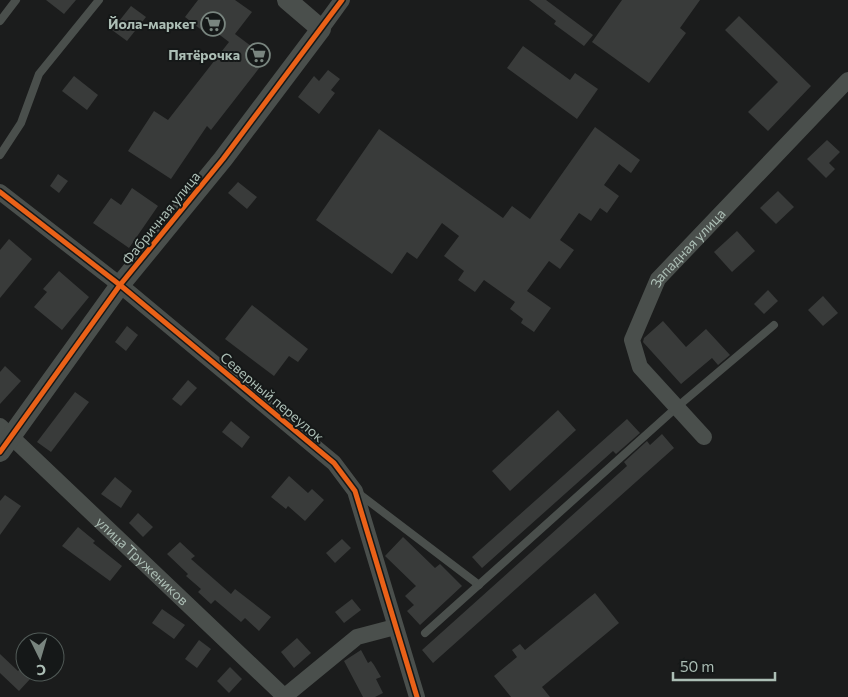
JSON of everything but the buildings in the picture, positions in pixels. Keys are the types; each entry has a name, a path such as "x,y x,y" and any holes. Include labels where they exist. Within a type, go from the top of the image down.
{"street":[{"path":"287,0 321,29"},
{"name":"Фабричная улица","path":"0,452 6,431 223,159 342,0"},
{"name":"Западная улица","path":"704,437 640,367 632,340 658,279 848,80"},
{"name":"Северный переулок","path":"0,192 120,286 334,463 355,491 417,697"},
{"name":"улица Тружеников","path":"6,431 284,697"},
{"path":"284,697 357,637 395,627"}],"lane":[{"path":"0,21 16,0"},
{"path":"0,155 21,123 39,74 99,0"},
{"path":"425,633 677,407 774,325"},
{"path":"355,491 479,585"}],"cycle path":[{"path":"0,452 120,285 223,159 342,0"},
{"path":"0,192 120,285 334,463 355,491 417,697"}],"place":[{"name":"Йола-маркет","path":"213,24"},
{"name":"Пятёрочка","path":"258,55"}]}
